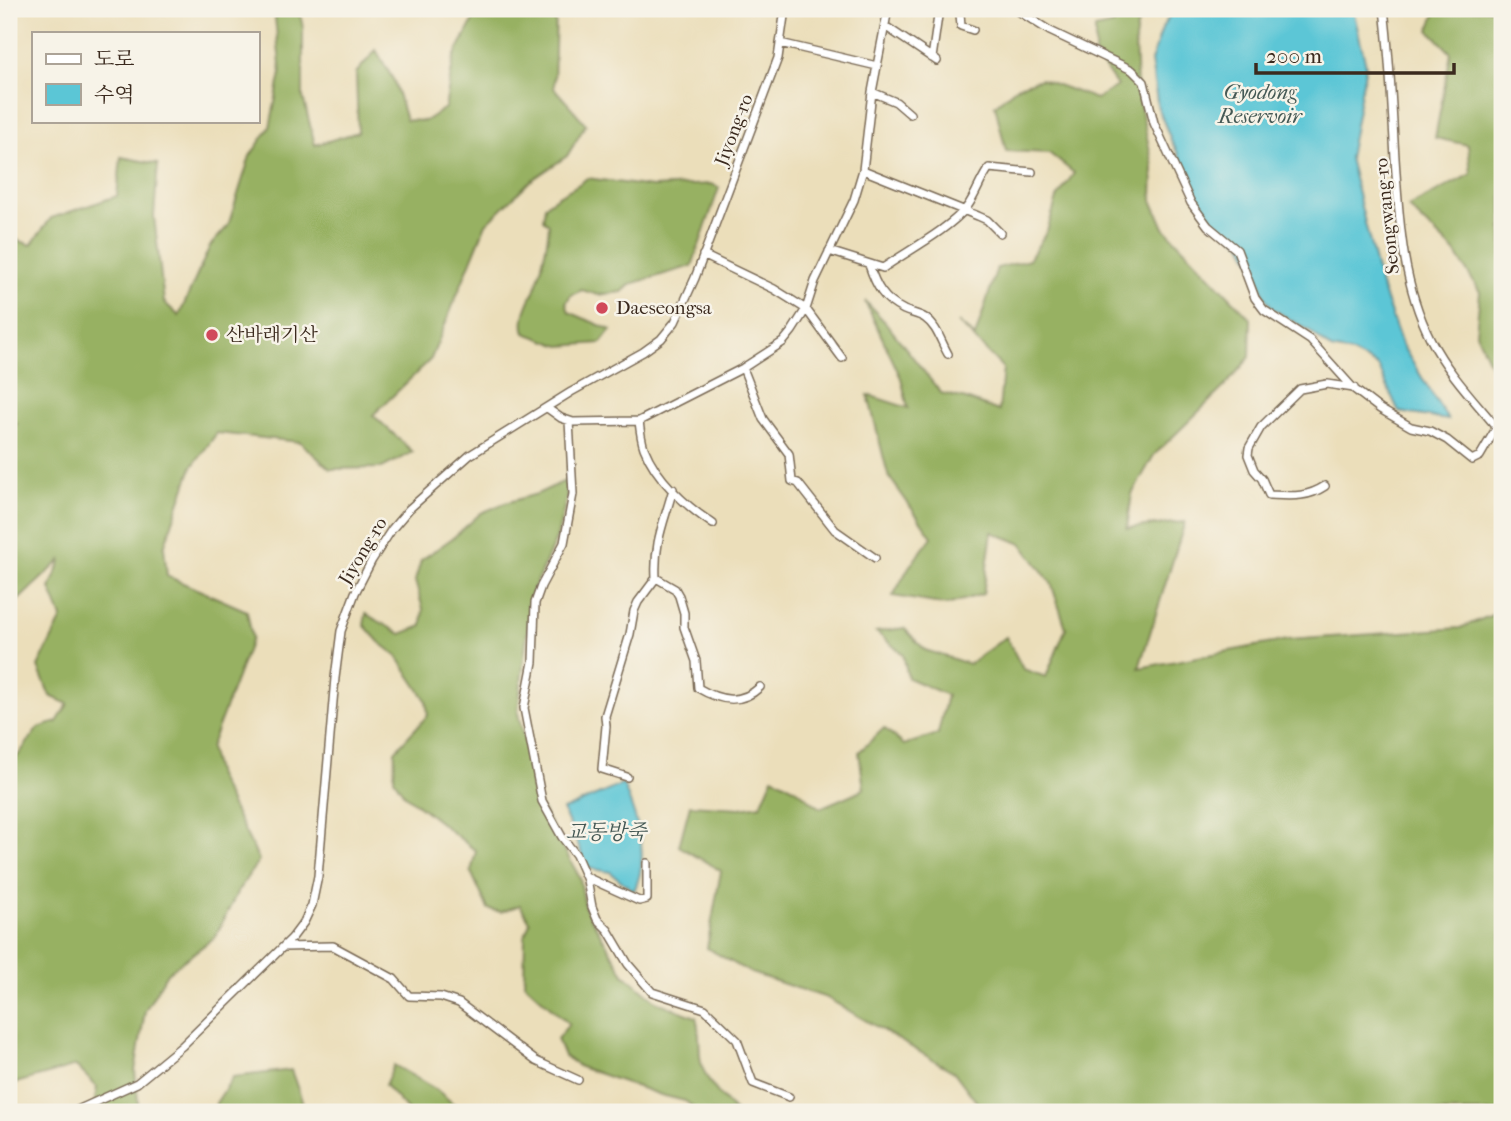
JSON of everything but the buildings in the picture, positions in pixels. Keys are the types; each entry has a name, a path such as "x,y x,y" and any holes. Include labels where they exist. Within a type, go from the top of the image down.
{"street":[{"name":"Jiyong-ro","path":"73,1112 137,1083 157,1069 284,947 304,922 312,905 318,876 341,631 355,593 372,560 409,509 470,455 661,340 675,322 684,305 778,58 785,9"},
{"path":"547,408 569,421 639,421 743,368 783,342 806,309 829,251 854,200 863,170 872,92 888,9"},
{"path":"885,26 934,59 939,9"},
{"path":"954,9 960,14 961,26 973,30"},
{"path":"1015,9 1051,31 1132,70 1141,77 1154,123 1191,203 1208,226 1237,250 1260,304 1272,317 1311,340 1354,388 1397,419 1447,440 1472,460 1480,456 1497,427"},
{"name":"Seongwang-ro","path":"1384,9 1401,231 1408,276 1431,340 1446,365 1502,434"},
{"path":"780,43 877,66"},
{"path":"872,92 896,103 909,114"},
{"path":"829,251 883,268 963,211 989,169 1032,172"},
{"path":"863,170 987,220 1000,233"},
{"path":"703,256 774,289 806,309 842,358"},
{"path":"869,265 876,286 885,299 927,319 940,335 947,354"},
{"path":"743,368 755,405 789,454 792,481 798,484 835,530 875,558"},
{"path":"1325,486 1304,496 1269,495 1262,479 1250,463 1249,448 1261,427 1300,389 1327,384 1354,388"},
{"path":"569,421 573,494 564,543 535,603 533,662 524,708 542,801 562,838 576,855 597,919 608,930 628,964 652,992 705,1009 737,1040 753,1083 789,1097"},
{"path":"639,421 649,460 694,511 713,524"},
{"path":"627,777 602,769 605,716 630,634 634,611 656,578 655,554 661,523 673,489"},
{"path":"656,578 674,589 679,596 684,613 684,627 696,661 698,688 721,698 739,701 751,696 760,687"},
{"path":"585,877 639,901 647,900 647,863"},
{"path":"284,947 333,946 394,979 409,996 441,997 459,1003 536,1061 578,1080"}],"green space":[{"path":"274,9 299,9 303,28 303,97 315,145 358,132 356,73 376,50 394,81 406,120 425,121 445,108 454,57 479,9 556,9 554,88 586,124 567,156 529,182 486,224 431,359 373,415 413,452 382,468 330,469 300,442 217,433 192,467 164,547 167,576 247,611 252,638 210,748 217,776 259,860 238,891 215,937 167,973 145,1011 135,1071 139,1112 93,1112 97,1087 76,1066 9,1085 9,768 38,728 57,722 68,704 50,696 38,667 62,618 50,588 62,559 9,609 9,429 17,424 9,421 9,237 31,245 51,218 117,196 121,157 158,164 154,216 164,302 179,316 210,246 228,226 250,156 270,127 281,73"},
{"path":"1122,9 1140,9 1135,40 1137,90 1153,166 1152,200 1164,228 1251,319 1250,357 1225,386 1154,455 1132,494 1127,528 1185,522 1139,668 1288,640 1460,628 1502,611 1502,1112 984,1112 954,1072 827,998 751,973 707,948 721,871 679,846 690,805 740,808 761,805 773,777 796,789 820,808 864,789 859,752 884,728 904,745 938,734 947,695 908,678 903,654 876,632 904,628 925,650 969,664 1006,637 1023,669 1046,677 1066,628 1051,583 1022,544 992,532 983,594 947,605 893,596 909,567 932,537 888,475 868,395 908,408 901,378 865,301 941,393 999,411 1003,368 958,322 975,337 997,268 1029,260 1047,231 1057,198 1074,173 1049,153 1006,151 995,105 1018,86 1041,79 1096,99 1117,86 1095,54 1095,29 1113,25"},
{"path":"1437,9 1502,9 1502,391 1476,333 1480,292 1455,252 1408,207 1471,174 1468,145 1435,138 1451,53 1429,30"},
{"path":"587,178 652,187 712,184 719,188 692,266 631,284 622,292 598,295 582,290 571,295 566,303 569,312 611,330 601,343 560,346 525,333 524,319 538,280 546,245 549,224 543,220 545,206"},
{"path":"565,481 567,496 557,537 532,592 521,683 518,713 530,767 532,791 580,878 585,908 624,974 657,1002 696,1017 704,1072 735,1112 684,1112 692,1106 685,1101 580,1067 564,1056 557,1039 569,1024 524,983 525,935 530,922 520,905 501,912 488,909 471,872 476,851 404,794 394,779 395,751 428,715 426,700 396,655 379,642 364,625 366,614 401,634 422,626 423,609 415,581 421,560 454,537 481,513 537,494"},
{"path":"394,1065 437,1090 463,1112 409,1112 385,1085"},
{"path":"291,1070 306,1112 215,1112 216,1103 233,1077"}],"water":[{"name":"Gyodong Reservoir","path":"1174,9 1353,9 1366,65 1349,158 1380,283 1402,345 1448,420 1399,412 1378,366 1352,353 1331,349 1310,331 1273,309 1265,297 1242,243 1201,206 1158,108 1151,61 1163,26"},
{"name":"교동방죽","path":"623,784 637,824 642,851 639,878 634,891 610,872 588,868 563,810"}],"place":[{"name":"Daeseongsa","path":"602,308"},
{"name":"산바래기산","path":"212,335"}]}
